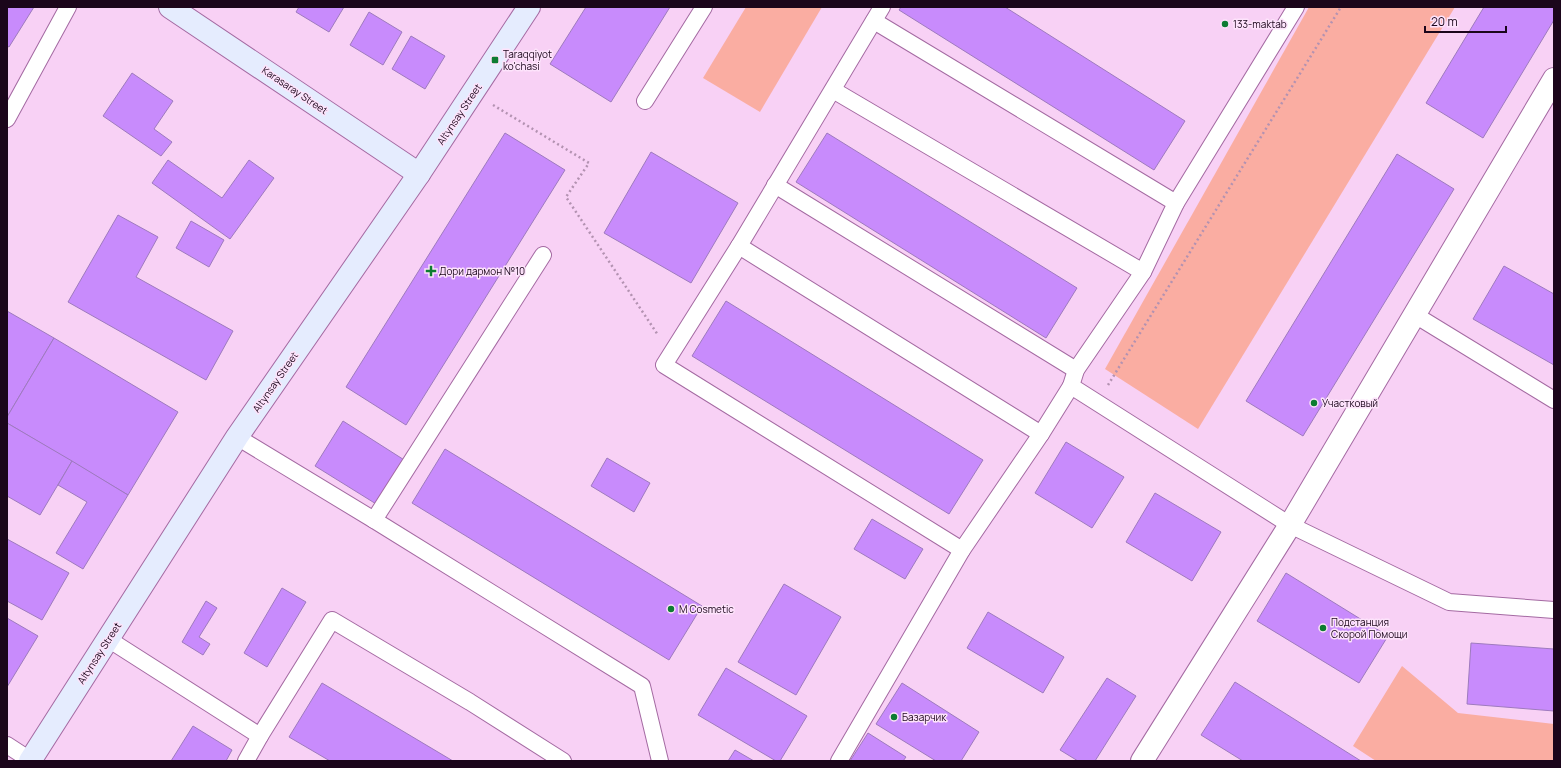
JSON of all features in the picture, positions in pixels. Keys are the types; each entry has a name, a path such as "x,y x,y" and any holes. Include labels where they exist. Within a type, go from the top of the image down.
{"street":[{"name":"Karasaray Street","path":"170,7 419,174"},
{"name":"Altynsay Street","path":"30,760 237,437 419,174 529,7"},
{"path":"1145,760 1290,525 1554,79"}],"lane":[{"path":"7,119 68,7"},
{"path":"645,101 704,7"},
{"path":"882,7 739,246 664,365 962,550"},
{"path":"839,761 962,550 1041,434 1071,386 1076,370 1143,272 1176,203 1296,7"},
{"path":"874,22 1176,203"},
{"path":"833,90 1143,272"},
{"path":"775,185 1076,370"},
{"path":"739,246 1041,434"},
{"path":"374,520 543,255"},
{"path":"1414,315 1554,400"},
{"path":"1071,386 1290,525 1449,602 1554,610"},
{"path":"237,437 642,686 660,761"},
{"path":"246,761 332,620 470,702 563,761"},
{"path":"108,639 260,736"},
{"path":"7,745 30,760"}],"path":[{"path":"1097,403 1341,7"},
{"path":"473,93 589,163 566,197 670,354"}],"shaded area":[{"path":"746,7 822,7 760,112 703,78"},
{"path":"1309,7 1455,7 1198,429 1105,369"},
{"path":"1402,666 1458,713 1554,724 1554,761 1376,761 1353,746"}],"building":[{"path":"7,7 34,7 9,47 7,46"},
{"path":"299,7 344,7 329,32 296,12"},
{"path":"586,7 670,7 611,102 550,64"},
{"path":"901,7 1005,7 1185,121 1154,170 899,10"},
{"path":"1484,7 1554,7 1554,20 1483,138 1426,103"},
{"path":"369,12 402,32 383,65 350,45"},
{"path":"411,36 445,56 425,89 392,69"},
{"path":"132,73 173,101 154,129 172,142 161,156 103,116"},
{"path":"505,133 565,170 406,425 346,387"},
{"path":"827,133 1077,288 1046,338 796,182"},
{"path":"651,152 738,203 691,283 604,233"},
{"path":"1397,154 1454,189 1303,436 1246,401"},
{"path":"168,160 222,198 249,160 274,178 230,239 152,183"},
{"path":"118,215 158,237 136,277 233,331 206,380 68,302"},
{"path":"191,221 224,240 209,267 176,248"},
{"path":"1504,266 1554,294 1554,365 1473,319"},
{"path":"726,301 983,460 949,514 692,356"},
{"path":"7,311 54,338 7,417"},
{"path":"54,338 178,412 128,495 7,423 7,417"},
{"path":"343,421 409,463 381,507 315,466"},
{"path":"7,423 72,461 40,515 7,496"},
{"path":"1066,442 1124,477 1092,528 1035,493"},
{"path":"445,449 702,606 669,660 412,503"},
{"path":"607,458 650,483 634,512 591,486"},
{"path":"72,461 128,495 83,569 56,553 87,502 58,485"},
{"path":"1155,493 1221,532 1192,581 1126,542"},
{"path":"872,519 923,549 905,579 854,549"},
{"path":"7,539 69,573 42,620 7,601"},
{"name":"Подстанция Скорой Помощи","path":"1286,573 1388,636 1359,683 1257,621"},
{"path":"784,584 841,617 796,695 738,662"},
{"path":"282,588 306,602 267,667 244,653"},
{"path":"206,601 217,608 199,637 210,644 203,655 182,642"},
{"path":"988,612 1064,657 1043,693 967,648"},
{"path":"7,618 38,636 7,687"},
{"path":"1471,643 1554,649 1554,711 1467,704"},
{"path":"726,668 807,716 780,761 776,761 698,715"},
{"path":"1107,678 1136,696 1095,761 1078,761 1060,750"},
{"path":"1235,682 1361,761 1243,761 1201,735"},
{"path":"322,683 453,761 330,761 289,737"},
{"path":"902,683 979,732 961,761 936,761 876,724"},
{"path":"193,726 232,750 226,761 171,761"},
{"path":"868,733 906,757 903,761 850,761"},
{"path":"735,750 754,761 728,761"}],"place":[{"name":"133-maktab","path":"1225,24"},
{"name":"Taraqqiyot ko'chasi","path":"495,60"},
{"name":"Дори дармон №10","path":"431,271"},
{"name":"Участковый","path":"1314,403"},
{"name":"M Cosmetic","path":"671,609"},
{"name":"Подстанция Скорой Помощи","path":"1323,628"},
{"name":"Базарчик","path":"894,717"}]}
